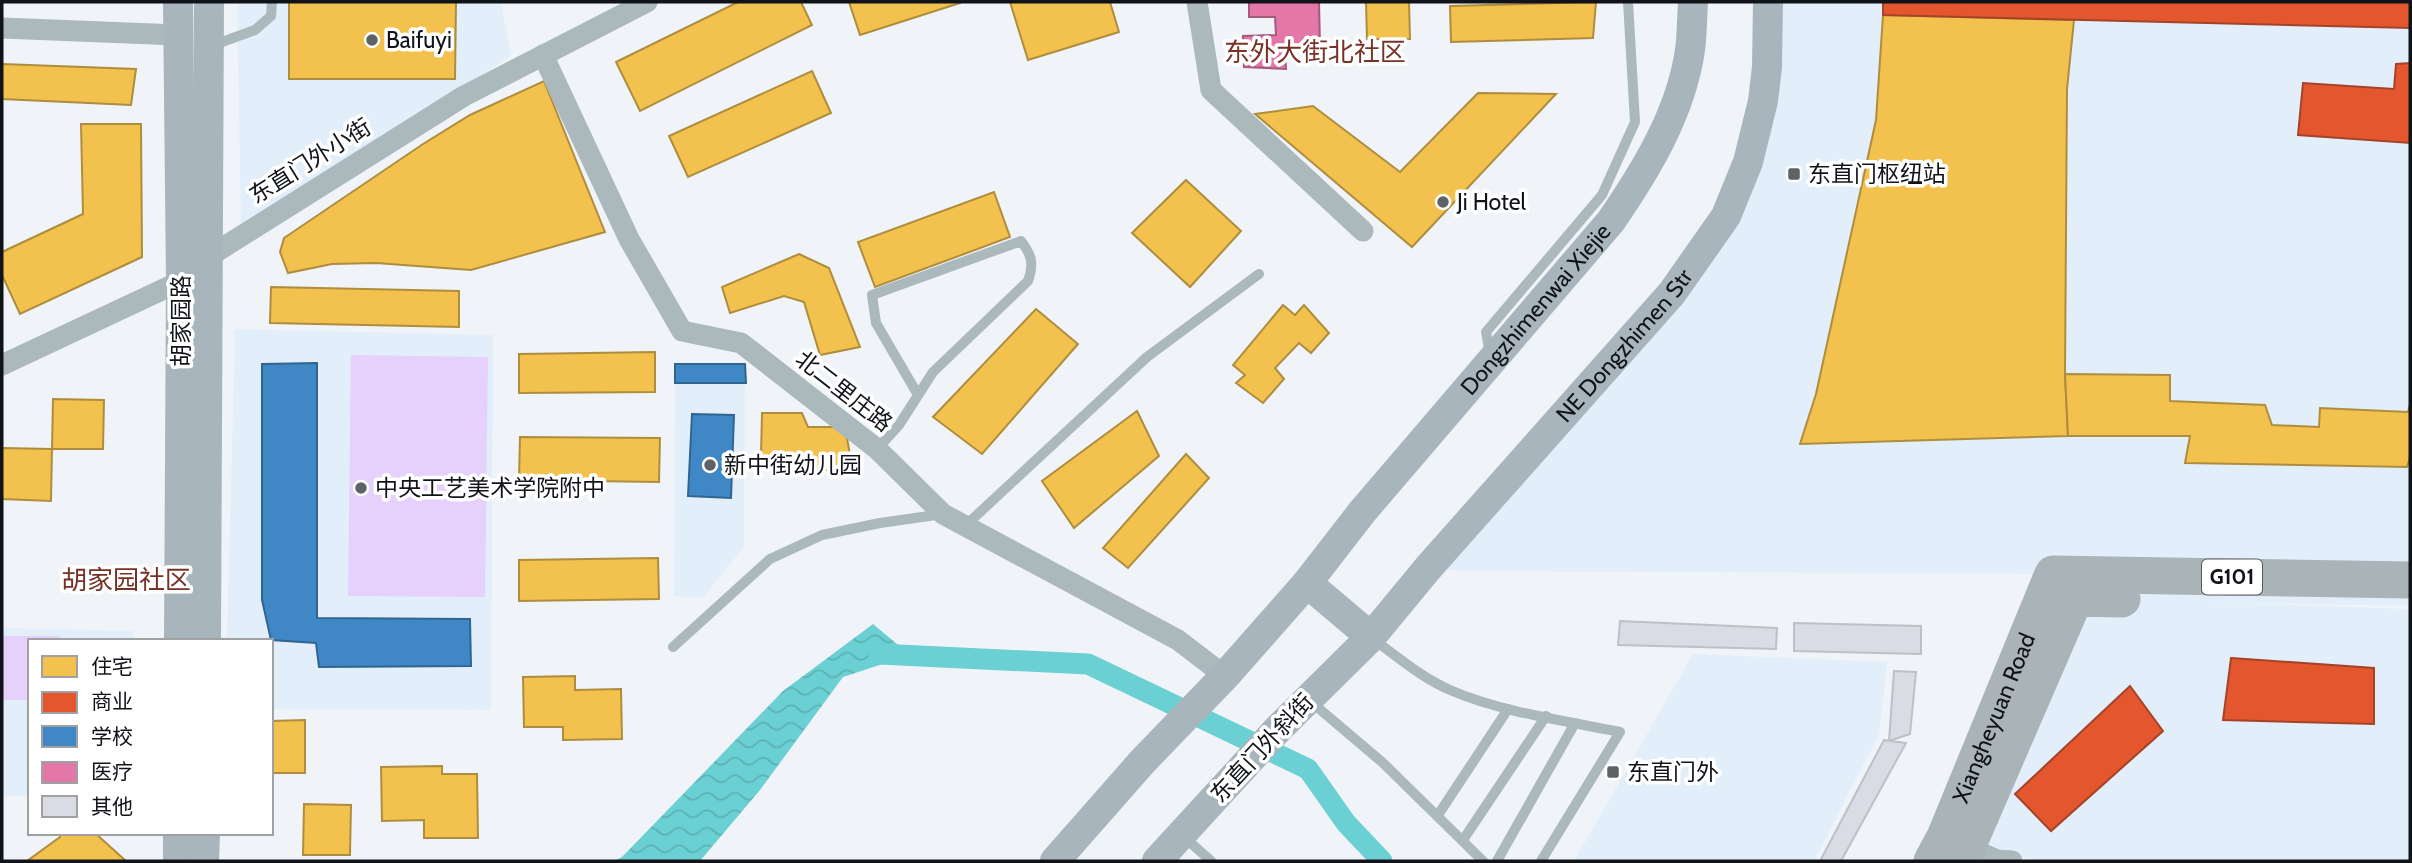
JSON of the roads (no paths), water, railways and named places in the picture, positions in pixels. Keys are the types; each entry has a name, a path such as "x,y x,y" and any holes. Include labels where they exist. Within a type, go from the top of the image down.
{"highway":[{"name":"G101","path":"2064,586 2410,580"},
{"name":"G101","path":"2064,586 2410,602"},
{"path":"1965,855 2064,586"},
{"name":"Xiangheyuan Road","path":"1932,861 2064,586"}],"main road":[{"name":"胡家园路","path":"178,2 181,281 179,639"},
{"name":"胡家园路","path":"206,639 209,2"},
{"name":"Dongzhimenwai Xiejie","path":"1307,583 1362,512 1611,221 1643,175 1676,105 1690,51 1693,2"},
{"name":"NE Dongzhimen Str","path":"1371,637 1428,568 1672,293 1726,216 1748,162 1763,101 1767,67 1768,2"},
{"path":"1055,861 1307,583 1371,637"},
{"name":"东直门外斜街","path":"1157,861 1278,729 1371,637"},
{"path":"178,835 178,861"},
{"path":"204,861 205,835"}],"street":[{"name":"东直门外小街","path":"2,365 181,281 208,257 464,96 647,2"},
{"path":"1196,2 1211,90 1363,231"},
{"path":"2,28 178,35"},
{"name":"北二里庄路","path":"543,55 629,239 682,331 741,343 877,449 943,514 1178,640 1225,676"},
{"path":"1965,855 2012,861"}],"lane":[{"path":"209,47 255,30 271,16 272,2"},
{"path":"1491,362 1486,332 1602,195 1635,122 1628,2"},
{"path":"877,449 899,425 933,372 1028,281 1033,268 1030,253 1021,241 872,295 876,323 918,395"},
{"path":"965,526 1147,357 1259,274"},
{"path":"674,647 770,559 822,535 943,514"},
{"path":"1371,637 1428,679 1451,691 1508,709 1620,732 1541,861"},
{"path":"1308,699 1382,762 1483,861"},
{"path":"1438,815 1508,709"},
{"path":"1463,840 1546,716"},
{"path":"1497,861 1575,723"},
{"path":"1181,834 1212,861"}],"water":[{"path":"873,624 910,655 843,677 760,790 700,861 614,861 622,857 783,691"}],"waterway":[{"path":"879,654 1088,664 1308,769 1346,823 1382,861"}],"place":[{"name":"Baifuyi","path":"372,40"},
{"name":"东直门枢纽站","path":"1794,174"},
{"name":"Ji Hotel","path":"1443,202"},
{"name":"新中街幼儿园","path":"710,465"},
{"name":"中央工艺美术学院附中","path":"361,488"},
{"name":"东直门外","path":"1613,772"}],"district":[{"name":"东外大街北社区","path":"1315,52"},
{"name":"胡家园社区","path":"126,580"}]}
